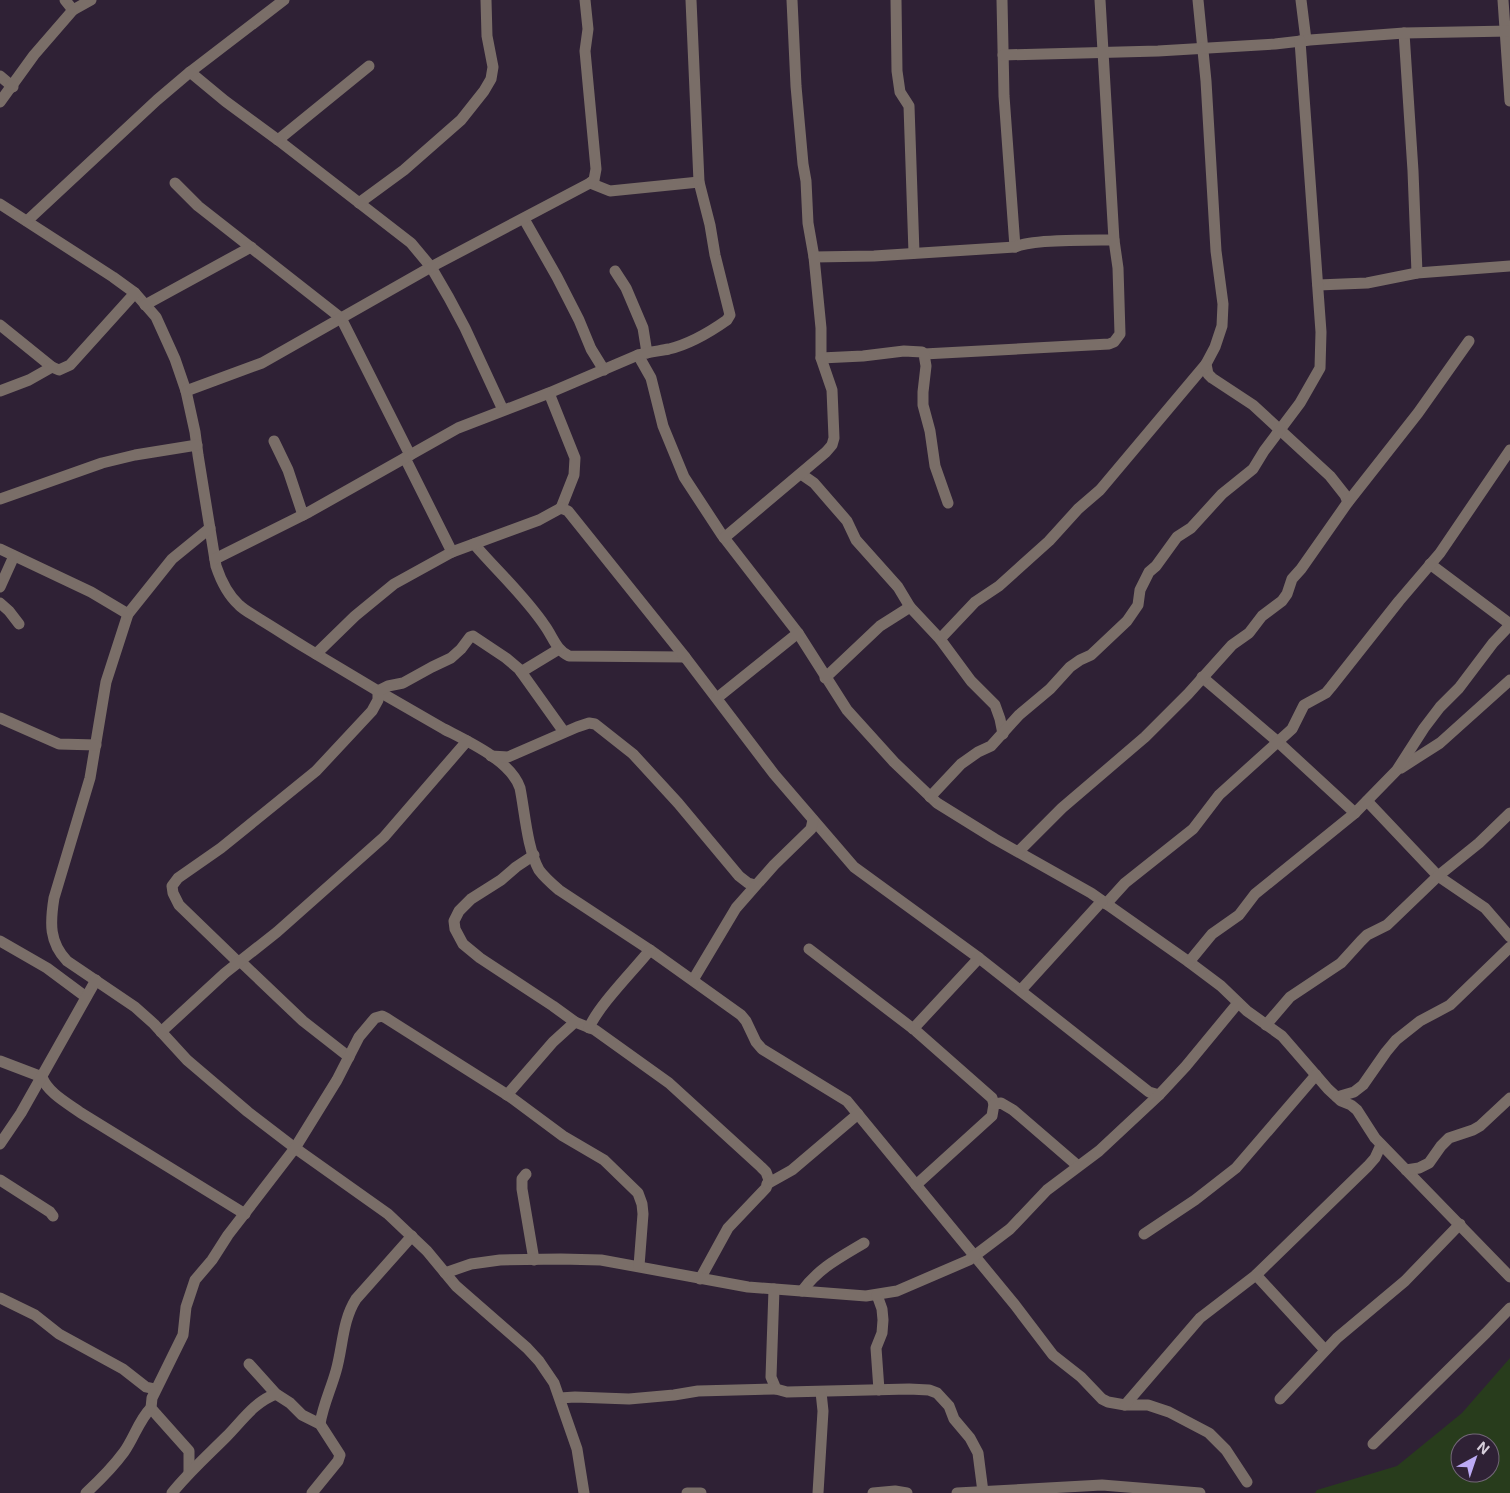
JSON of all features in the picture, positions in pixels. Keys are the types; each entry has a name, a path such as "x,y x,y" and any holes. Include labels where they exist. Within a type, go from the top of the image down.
{"street":[{"path":"65,0 74,10"},
{"path":"0,102 13,87 34,55 74,10 91,0"},
{"path":"27,221 102,150 190,72 284,0"},
{"path":"359,203 404,170 461,120 484,91 491,79 493,67 487,36 486,0"},
{"path":"186,391 262,363 431,267 594,180 596,169 585,51 588,29 585,0"},
{"path":"215,559 304,514 458,428 550,393 642,354 670,349 702,336 727,320 730,314 699,182 691,0"},
{"path":"724,538 826,452 832,445 834,438 832,390 821,358 821,328 814,257 808,224 806,181 796,86 792,0"},
{"path":"896,0 900,92 908,106 914,253"},
{"path":"1002,0 1009,172 1015,247"},
{"path":"821,358 863,356 904,350 924,354 1109,344 1114,342 1120,334 1118,268 1114,240 1100,0"},
{"path":"940,639 975,602 999,586 1100,490 1206,364 1215,347 1222,326 1223,304 1215,243 1206,81 1198,0"},
{"path":"930,797 961,764 978,752 991,746 1019,714 1050,689 1070,667 1091,655 1127,622 1138,605 1140,590 1149,572 1156,566 1177,537 1191,528 1222,494 1253,469 1300,402 1320,368 1321,332 1301,0"},
{"path":"1504,0 1508,31 1510,101"},
{"path":"1004,55 1202,49 1404,33 1508,31"},
{"path":"1404,33 1413,171 1417,273"},
{"path":"278,140 370,66"},
{"path":"190,72 225,102 278,140 411,243 431,267 465,328 503,410"},
{"path":"0,76 13,87"},
{"path":"590,183 610,191 699,182"},
{"path":"175,183 198,206 341,318 452,552"},
{"path":"0,204 134,293 156,317 175,359 186,391 196,432 196,445 216,566 229,594 240,606 378,692 491,756 506,761 517,779 534,855 540,870 559,890 650,950 741,1015 762,1049 847,1101 1015,1304 1053,1355 1081,1377 1102,1399 1125,1405 1148,1405 1169,1412 1209,1433 1226,1450 1247,1482"},
{"path":"524,219 557,277 579,320 591,349 604,370"},
{"path":"814,257 914,253 1015,247 1020,244 1114,240"},
{"path":"145,305 251,246"},
{"path":"1318,285 1367,283 1417,273 1510,266"},
{"path":"615,271 626,288 643,328 642,354 651,378 663,426 684,477 724,538 798,633 847,710 894,762 937,803 978,829 1091,893 1189,962 1282,1036 1337,1097 1351,1105 1361,1114 1381,1145 1510,1277"},
{"path":"0,325 52,367 59,370 70,366 134,293"},
{"path":"1019,851 1062,808 1145,737 1188,694 1232,645 1249,633 1262,616 1286,596 1292,579 1306,563 1348,502 1418,412 1469,341"},
{"path":"924,354 926,366 923,405 931,439 934,466 948,503"},
{"path":"1206,364 1208,374 1212,378 1253,404 1330,476 1345,495 1348,502"},
{"path":"0,391 29,380 52,367"},
{"path":"316,654 355,616 394,584 452,552 549,515 561,508 574,475 575,458 550,393"},
{"path":"274,441 288,470 304,514"},
{"path":"0,499 102,464 135,455 196,445"},
{"path":"1020,990 1104,903 1125,883 1193,828 1220,795 1292,729 1304,705 1322,696 1331,687 1454,533 1510,450"},
{"path":"801,474 814,483 847,521 856,540 898,588 910,607 940,639 971,681 995,705 1003,734"},
{"path":"561,508 568,511 685,657 815,826 854,866 979,958 1153,1096"},
{"path":"59,976 59,953 53,935 51,917 54,898 90,778 106,682 128,614 172,559 210,528"},
{"path":"474,544 533,610 546,627 558,649 569,656 685,657"},
{"path":"0,549 92,592 128,614"},
{"path":"0,587 14,556"},
{"path":"1189,962 1212,934 1239,914 1255,894 1355,813 1397,770 1440,707 1459,688 1493,643 1510,625 1430,564"},
{"path":"0,603 19,624"},
{"path":"825,678 880,626 910,607"},
{"path":"717,698 798,633"},
{"path":"378,692 388,686 403,683 432,666 451,658 473,636 506,658 521,672 564,732"},
{"path":"521,672 558,649"},
{"path":"1202,677 1278,742 1355,813"},
{"path":"1397,770 1440,743 1510,680"},
{"path":"349,1057 303,1021 179,904 173,893 172,886 178,878 221,848 316,771 372,710 378,700 378,692"},
{"path":"0,718 59,744 96,745"},
{"path":"506,761 564,732 595,724 633,754 670,793 739,876 748,883 756,885"},
{"path":"161,1032 239,961 277,932 384,837 467,741"},
{"path":"1367,801 1438,876 1485,908 1510,938"},
{"path":"1266,1024 1290,997 1341,963 1361,941 1387,925 1438,876 1510,814"},
{"path":"693,980 736,908 778,861 815,826"},
{"path":"534,855 466,904 459,911 454,921 455,929 463,944 480,958 575,1022 595,1030 669,1083 717,1125 766,1172 769,1180 766,1188 728,1228 700,1279"},
{"path":"0,941 59,976 86,998"},
{"path":"1337,1097 1354,1092 1363,1085 1396,1040 1420,1022 1450,1005 1510,946"},
{"path":"810,949 913,1029 992,1098 994,1104 992,1116 916,1185"},
{"path":"590,1028 595,1017 608,1000 650,950"},
{"path":"42,965 59,953"},
{"path":"59,953 67,961 135,1007 186,1060 295,1148 388,1214 412,1236 456,1286 539,1361 554,1383 560,1398 577,1449 584,1493"},
{"path":"913,1029 979,958"},
{"path":"0,1144 21,1113 96,980"},
{"path":"445,1273 471,1264 500,1260 601,1260 748,1287 877,1295 907,1288 975,1257 1010,1229 1047,1190 1121,1132 1153,1096 1186,1066 1238,1002"},
{"path":"86,1493 125,1451 134,1434 151,1395 183,1335 186,1307 195,1280 295,1148 321,1108 359,1037 375,1018 382,1016 507,1095 562,1136 604,1160 638,1193 643,1214 639,1266"},
{"path":"507,1095 554,1042 575,1022"},
{"path":"0,1061 42,1077 44,1082 59,1098 81,1113 245,1214"},
{"path":"1144,1234 1196,1200 1236,1168 1316,1075"},
{"path":"1406,1170 1419,1168 1429,1163 1449,1138 1480,1126 1510,1098"},
{"path":"994,1104 1000,1103 1013,1110 1078,1166"},
{"path":"767,1184 792,1170 858,1114"},
{"path":"1125,1405 1200,1318 1256,1276 1368,1166 1375,1158 1381,1145"},
{"path":"526,1174 522,1179 522,1190 534,1260"},
{"path":"0,1180 50,1212 53,1216"},
{"path":"1280,1399 1337,1338 1405,1281 1460,1224"},
{"path":"320,1424 322,1411 336,1371 350,1309 356,1299 412,1236"},
{"path":"802,1291 812,1278 828,1264 864,1243"},
{"path":"1256,1276 1325,1350"},
{"path":"774,1289 771,1377 776,1389"},
{"path":"877,1295 882,1309 883,1320 882,1333 876,1348 879,1390"},
{"path":"0,1298 34,1315 59,1334 123,1369 151,1395 189,1451 189,1473"},
{"path":"1372,1444 1510,1308"},
{"path":"249,1364 276,1394 290,1403 302,1415 320,1424 340,1455 338,1461 312,1493"},
{"path":"560,1398 629,1399 698,1391 776,1389 787,1392 929,1390 943,1398 957,1423 970,1438 978,1453 984,1492"},
{"path":"819,1493 823,1411 821,1392"},
{"path":"172,1493 206,1455 250,1411 266,1398 276,1394"},
{"path":"189,1451 206,1455"},
{"path":"957,1493 1102,1485 1200,1493"},
{"path":"873,1493 895,1491 907,1493"},
{"path":"686,1493 701,1493"}],"green space":[{"path":"1510,1358 1510,1493 1315,1493 1317,1490 1397,1466 1462,1413"}]}
